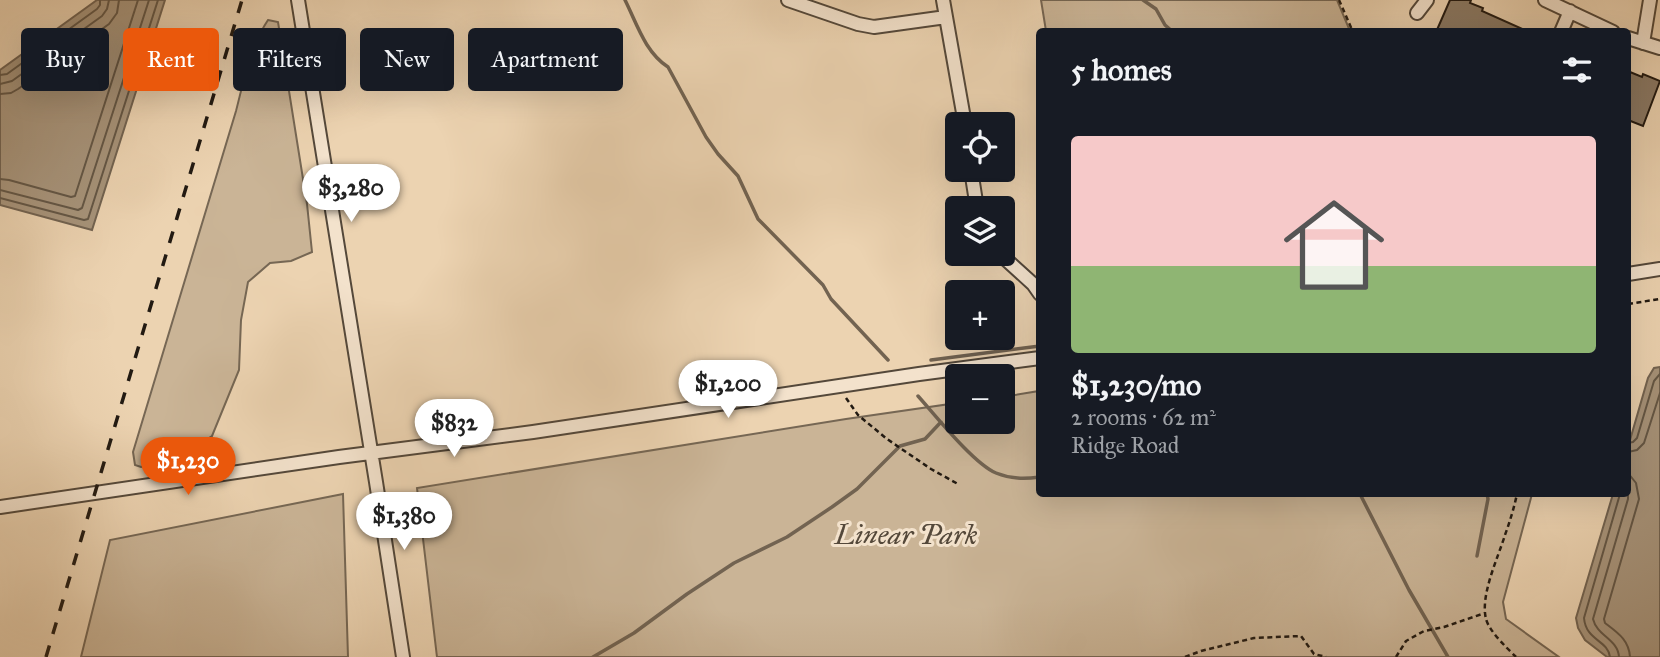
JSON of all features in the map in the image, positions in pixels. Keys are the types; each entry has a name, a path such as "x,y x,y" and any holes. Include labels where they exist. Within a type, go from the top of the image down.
{"street":[{"path":"298,0 403,657"},
{"path":"788,0 874,27 946,17"},
{"path":"943,0 963,112"},
{"path":"1417,13 1427,0"},
{"path":"1545,0 1606,28"},
{"path":"1643,43 1650,0"},
{"path":"1563,28 1570,11"},
{"path":"1631,39 1660,48"},
{"path":"1013,266 1036,288"},
{"path":"1631,274 1660,269"},
{"path":"0,507 1036,359"}],"path":[{"path":"1339,0 1351,28"},
{"path":"1631,304 1660,299"},
{"path":"838,386 858,415 887,439 931,470 958,484"},
{"path":"1516,497 1486,592 1485,613 1490,627 1516,657"},
{"path":"1396,657 1406,641 1424,631 1485,613"},
{"path":"1185,657 1254,639 1301,636 1314,654 1326,657"}],"green space":[{"path":"1041,0 1337,0 1349,28 1046,28"},
{"path":"268,20 278,22 279,28 263,28"},
{"path":"241,91 289,91 312,252 291,261 270,263 248,282 241,320 239,370 212,436 175,460 141,467 135,465 133,452"},
{"name":"Linear Park","path":"1036,392 1036,497 1531,497 1503,602 1506,619 1559,657 437,657 417,488 945,405 945,434 1015,434 1015,395"},
{"path":"343,494 348,657 81,657 110,540"}],"water":[{"path":"97,0 165,0 156,28 123,28 123,91 136,91 92,230 0,205 0,70 21,55 21,91 109,91 109,28 58,28"},
{"path":"1660,367 1660,657 1607,657 1585,640 1576,618 1612,497 1631,497 1631,437 1648,378 1654,368"}],"building":[{"path":"1450,0 1471,0 1470,3 1483,8 1482,11 1520,28 1438,28"},
{"path":"1631,72 1660,81 1643,126 1631,121"}],"waterway":[{"path":"625,0 647,46 668,67 706,137 738,176 758,219 823,285 831,299 888,360"},
{"path":"1143,0 1156,9 1168,28"},
{"path":"931,360 1036,347"},
{"path":"918,396 955,438 987,468 1012,477 1036,477"},
{"path":"593,657 634,633 734,563 787,537 832,507 857,489 900,446 925,439 941,422"},
{"path":"1362,497 1409,590 1448,657"},
{"path":"1477,556 1488,497"}],"railway":[{"path":"46,657 242,0"}]}
